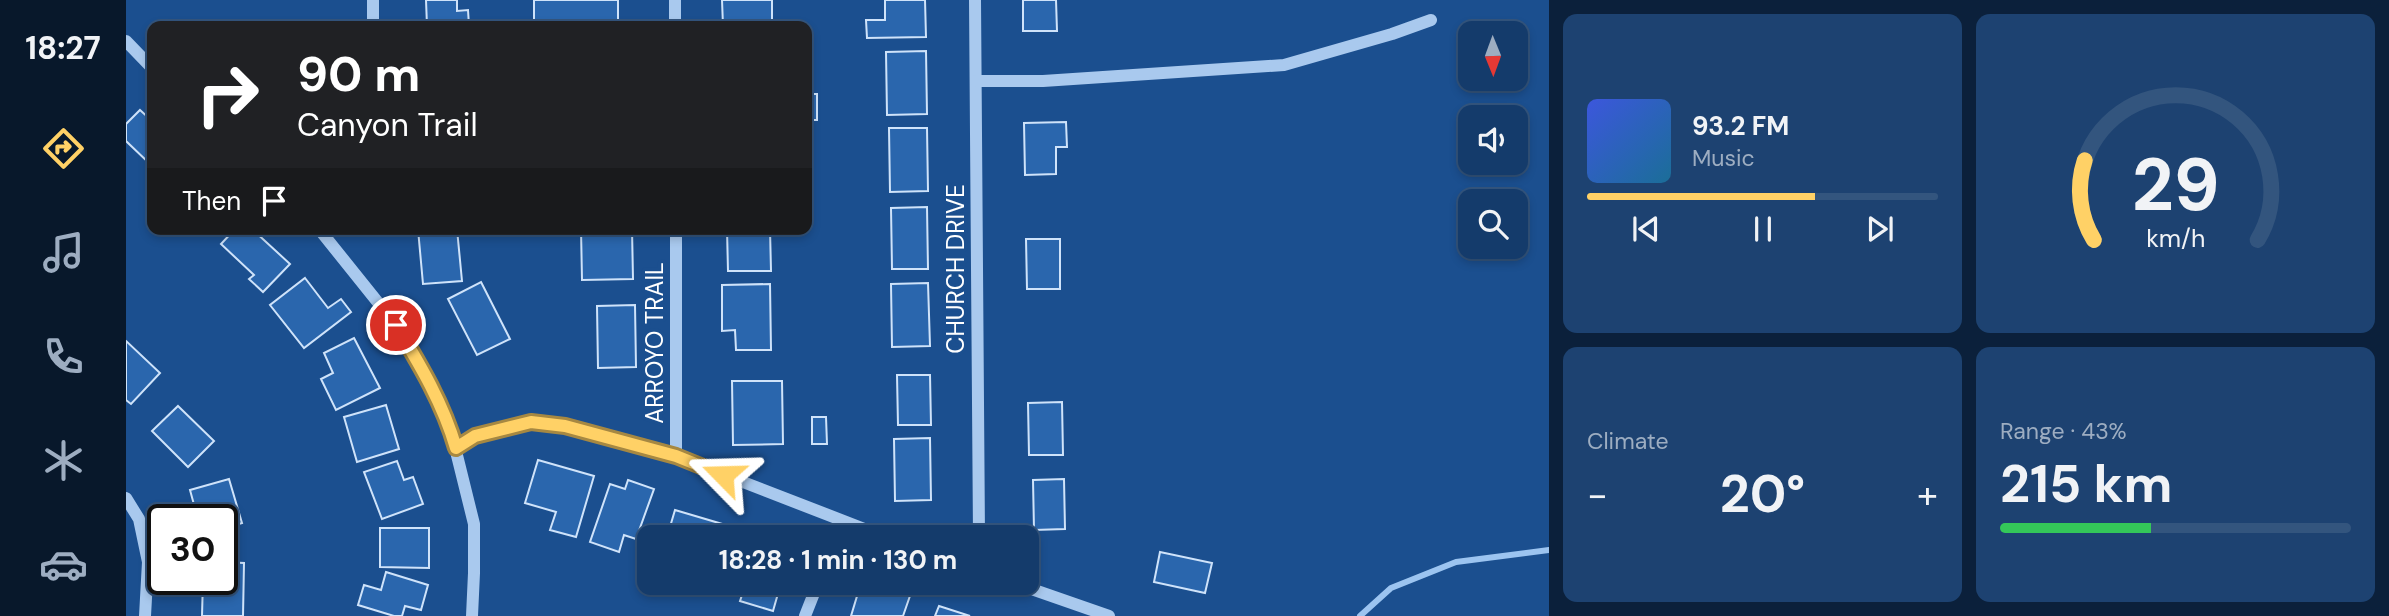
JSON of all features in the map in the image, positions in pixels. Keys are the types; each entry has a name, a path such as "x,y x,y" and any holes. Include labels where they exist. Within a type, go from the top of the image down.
{"street":[{"path":"373,0 373,21"},
{"path":"675,0 675,21"},
{"name":"CHURCH DRIVE","path":"975,0 979,525"},
{"path":"976,81 1056,80 1284,65 1431,20"},
{"path":"126,41 147,63"},
{"path":"324,235 396,325 430,382 448,419 474,524 471,616"},
{"name":"ARROYO TRAIL","path":"676,235 676,456"},
{"path":"456,448 475,436 531,422 565,426 676,456 851,525"},
{"path":"126,498 139,519 148,562 145,616"},
{"path":"838,525 840,521"},
{"path":"1039,592 1109,616"},
{"path":"805,616 813,595"}],"building":[{"path":"426,0 457,0 457,11 468,10 469,21 427,21"},
{"path":"534,0 618,0 618,21 534,21"},
{"path":"722,0 772,0 772,21 723,21"},
{"path":"885,0 925,0 926,37 867,38 866,20 885,20"},
{"path":"1023,0 1056,0 1057,31 1023,31"},
{"path":"926,51 927,114 887,115 886,52"},
{"path":"812,94 817,94 817,120 812,120"},
{"path":"140,110 147,116 147,161 126,141 126,124"},
{"path":"1066,122 1067,147 1056,147 1056,174 1025,175 1024,123"},
{"path":"889,128 927,128 928,191 890,192"},
{"path":"927,207 928,269 892,269 891,208"},
{"path":"229,235 259,235 290,264 263,292 249,279 254,275 221,244"},
{"path":"419,235 458,235 462,281 423,284"},
{"path":"581,235 632,235 633,279 582,280"},
{"path":"727,235 770,235 771,271 728,271"},
{"path":"1026,239 1060,239 1060,289 1027,289"},
{"path":"305,278 328,308 341,299 351,312 304,348 270,305"},
{"path":"481,282 510,339 477,355 448,299"},
{"path":"928,283 930,346 892,347 891,284"},
{"path":"770,284 771,350 736,350 735,330 722,331 722,285"},
{"path":"635,305 636,367 598,368 597,306"},
{"path":"354,338 380,388 336,410 321,379 333,373 324,353"},
{"path":"126,341 160,373 131,404 126,400"},
{"path":"897,375 930,375 931,425 898,425"},
{"path":"732,381 782,381 783,444 733,445"},
{"path":"1062,402 1063,455 1029,455 1028,403"},
{"path":"386,405 399,449 357,462 344,417"},
{"path":"178,406 214,441 188,467 152,431"},
{"path":"812,417 826,417 827,444 812,444"},
{"path":"930,438 931,500 895,501 894,439"},
{"path":"538,460 594,476 576,537 550,530 556,512 525,503"},
{"path":"397,461 404,480 413,477 423,504 382,519 364,472"},
{"path":"229,479 236,504 194,504 190,490"},
{"path":"1064,479 1065,529 1039,530 1039,525 1034,525 1033,480"},
{"path":"628,480 654,489 641,525 637,525 636,539 624,535 619,552 590,542 610,484 625,489"},
{"path":"675,510 726,525 671,525"},
{"path":"380,528 429,528 429,568 380,567"},
{"path":"1160,552 1212,563 1205,593 1154,582"},
{"path":"238,563 244,563 243,616 202,616 203,595 238,595"},
{"path":"386,572 428,585 421,610 405,606 402,616 394,616 358,605 364,585 381,590"},
{"path":"742,595 778,595 773,611 740,601"},
{"path":"857,595 910,595 903,616 851,616"},
{"path":"939,606 970,616 935,616"}],"waterway":[{"path":"1360,616 1391,588 1456,562 1549,550"}],"route":[{"path":"396,325 430,382 448,419 456,448 475,436 531,422 565,426 676,456 723,475"}]}
